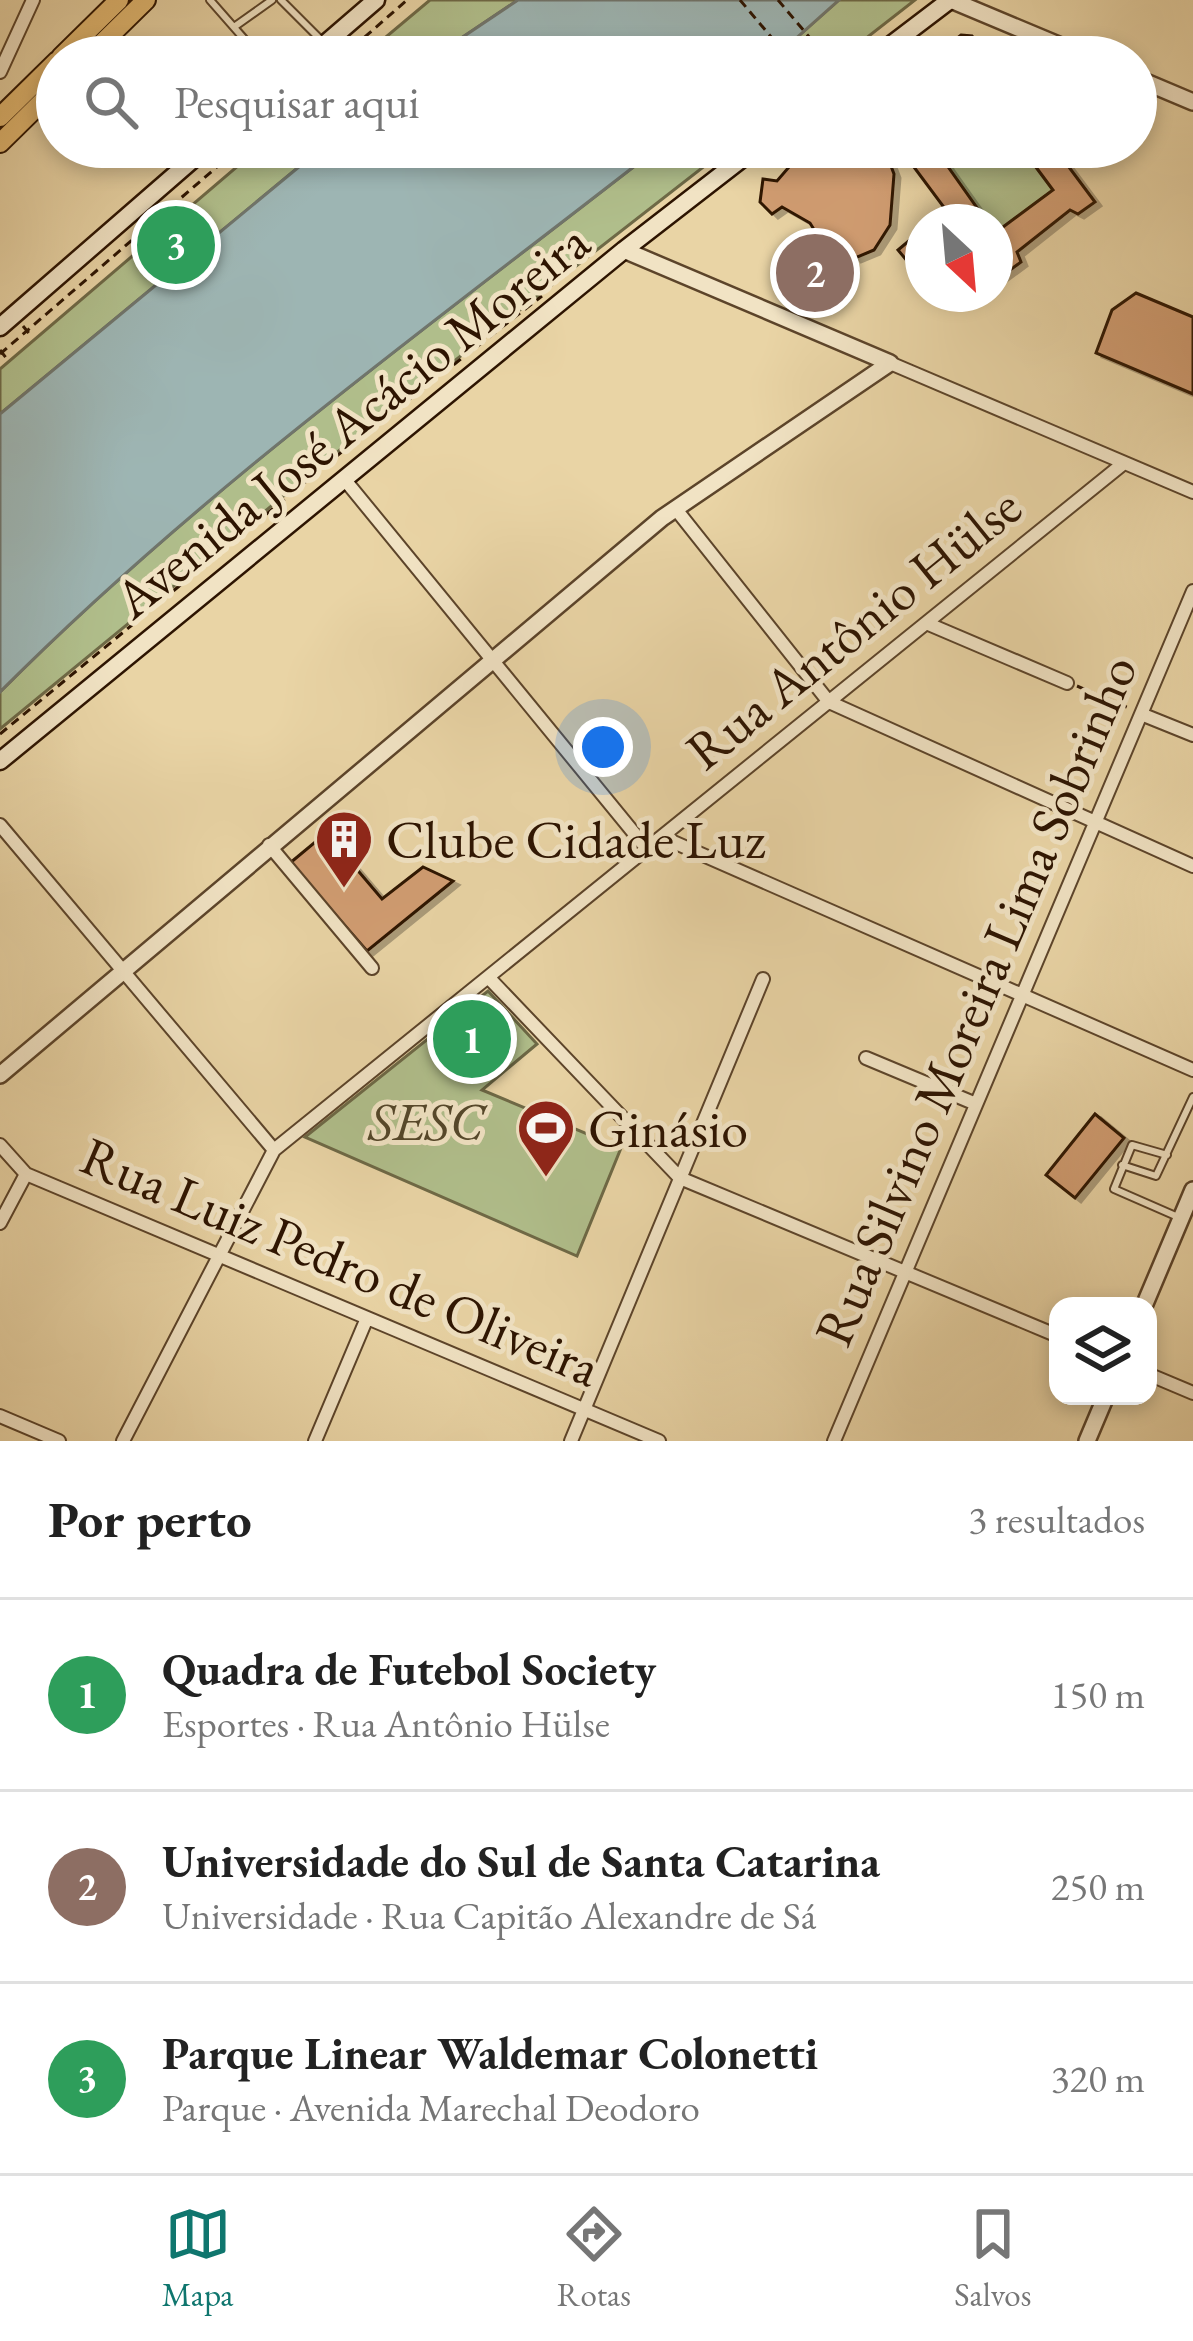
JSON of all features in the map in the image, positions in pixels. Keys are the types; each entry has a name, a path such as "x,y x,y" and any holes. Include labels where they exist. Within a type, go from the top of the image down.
{"main road":[{"path":"82,36 119,0"},
{"path":"109,36 146,0"},
{"path":"334,36 376,0"},
{"path":"903,36 951,0"},
{"path":"0,143 8,111 36,82"},
{"path":"8,111 36,97"},
{"path":"0,326 183,168"},
{"name":"Avenida José Acácio Moreira","path":"0,761 731,168"}],"street":[{"path":"0,72 33,0"},
{"path":"951,0 1037,36"},
{"path":"1157,87 1193,102"},
{"path":"624,250 1193,492"},
{"path":"0,1075 121,968 675,508 890,363"},
{"name":"Rua Antônio Hülse","path":"123,1441 274,1150 1124,463"},
{"path":"345,480 647,849"},
{"path":"675,508 829,702 1193,866"},
{"name":"Rua Silvino Moreira Lima Sobrinho","path":"834,1441 1193,591"},
{"path":"926,623 1067,682"},
{"path":"1141,714 1193,736"},
{"path":"0,825 274,1150"},
{"path":"662,837 1193,1070"},
{"path":"269,845 371,968"},
{"path":"488,977 680,1178 1049,1332"},
{"path":"572,1441 764,979"},
{"path":"866,1058 976,1105"},
{"name":"Rua Luiz Pedro de Oliveira","path":"0,1145 26,1174 659,1441"},
{"path":"0,1223 26,1174"},
{"path":"1148,1297 1193,1190"},
{"path":"315,1441 367,1318"},
{"path":"1157,1378 1193,1393"},
{"path":"1088,1441 1102,1405"},
{"path":"0,1415 59,1441"}],"lane":[{"path":"210,0 242,36"},
{"path":"233,26 276,0 316,36"},
{"path":"1122,1166 1156,1176 1193,1097"},
{"path":"1167,1156 1132,1144 1114,1189 1181,1218"}],"path":[{"path":"366,36 407,0"},
{"path":"740,0 770,36"},
{"path":"778,0 808,36"},
{"path":"7,359 1,352 216,168"},
{"path":"0,734 344,450 542,296"},
{"path":"1067,682 1141,714"}],"green space":[{"path":"430,0 518,0 464,36 387,36"},
{"path":"839,0 915,0 869,36 799,36"},
{"path":"235,168 298,168 0,414 0,369"},
{"path":"632,168 702,168 331,457 0,729 0,692 157,546 321,409"},
{"path":"949,168 1037,168 1053,190 1013,220 1013,204 974,204"},
{"name":"SESC","path":"488,991 537,1044 482,1090 621,1148 577,1256 305,1137"}],"water":[{"path":"518,0 839,0 799,36 464,36"},
{"path":"298,168 632,168 238,477 0,692 0,414"}],"building":[{"path":"788,168 892,168 890,225 874,250 855,258 840,239 826,249 810,223 782,207 772,214 760,202 763,179 777,181"},
{"path":"915,168 949,168 974,204 942,204"},
{"path":"1037,168 1070,168 1095,202 1078,214 1070,210 1017,252 1021,262 1013,268 1013,220 1053,190"},
{"path":"1136,293 1193,317 1193,394 1096,353 1112,310"},
{"name":"Clube Cidade Luz","path":"326,833 382,899 423,867 453,881 367,951 290,863"},
{"path":"1095,1114 1124,1138 1075,1198 1046,1175"}],"place":[{"name":"Parque Linear Waldemar Colonetti","path":"176,245"},
{"name":"Universidade do Sul de Santa Catarina","path":"815,273"},
{"name":"Clube Cidade Luz","path":"344,890"},
{"name":"Quadra de Futebol Society","path":"472,1039"},
{"name":"Ginásio","path":"546,1179"}]}
